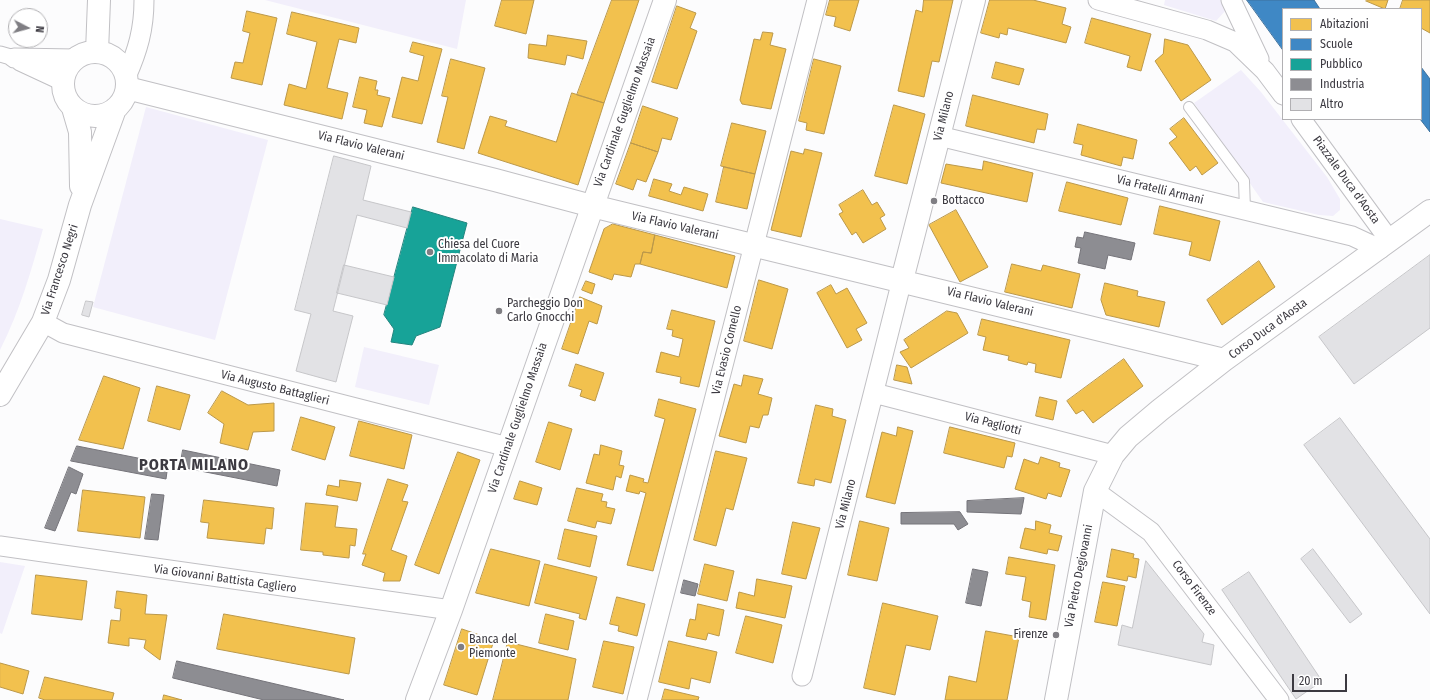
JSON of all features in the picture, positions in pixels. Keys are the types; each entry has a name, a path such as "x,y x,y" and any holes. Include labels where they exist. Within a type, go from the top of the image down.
{"street":[{"path":"97,52 99,0"},
{"path":"126,82 120,64 114,58 97,52 81,55 75,59 65,73 63,81 64,92 73,108 80,113 98,116 115,109 124,96 126,82 137,53 144,17 144,0"},
{"name":"Via Cardinale Guglielmo Massaia","path":"417,700 451,610 665,0"},
{"name":"Via Evasio Comello","path":"637,700 817,0"},
{"name":"Via Milano","path":"802,676 974,0"},
{"path":"1098,0 1207,30 1235,42 1265,71 1282,94"},
{"path":"1231,0 1265,71"},
{"path":"7,56 75,59"},
{"path":"7,56 63,81"},
{"name":"Via Flavio Valerani","path":"126,82 592,206 902,280 1224,360"},
{"name":"Via Francesco Negri","path":"73,108 80,132 82,154 80,205"},
{"name":"Via Francesco Negri","path":"0,394 43,322 59,280 80,205 115,109"},
{"name":"Piazzale Duca d'Aosta","path":"1302,120 1385,245"},
{"name":"Via Fratelli Armani","path":"939,136 1385,245"},
{"name":"Corso Duca d'Aosta","path":"1113,456 1128,437 1224,360 1430,211"},
{"name":"Via Augusto Battaglieri","path":"43,322 63,333 508,448"},
{"name":"Via Pagliotti","path":"874,393 1113,456"},
{"name":"Via Pietro Degiovanni","path":"1056,700 1095,491 1113,456"},
{"name":"Corso Firenze","path":"1095,491 1151,532 1279,700"},
{"name":"Via Giovanni Battista Cagliero","path":"0,546 451,610"}],"lane":[{"path":"1189,107 1244,181 1245,210"}],"shaded area":[{"path":"265,0 466,0 457,49"},
{"path":"1165,0 1221,0 1226,10 1216,21 1164,5"},
{"path":"1241,70 1261,92 1327,177 1340,199 1340,210 1333,216 1319,215 1263,202 1194,103"},
{"path":"146,107 268,140 215,340 93,307"},
{"path":"0,219 43,229 19,306 0,350"},
{"path":"364,347 439,365 429,405 355,387"},
{"path":"0,562 25,566 2,634 0,633"}],"building: Abitazioni":[{"path":"502,0 534,0 526,34 495,26"},
{"path":"612,0 639,0 604,103 577,95"},
{"path":"830,0 859,0 850,31 834,26 836,17 826,15"},
{"path":"924,0 953,0 939,62 932,61 924,97 898,91 916,10 922,12"},
{"path":"990,0 1033,0 1066,8 1062,24 1071,27 1066,43 1008,28 1007,35 1000,33 999,38 981,33"},
{"path":"1367,0 1388,0 1385,8 1366,1"},
{"path":"1403,0 1430,0 1430,33 1422,29 1422,8 1400,8"},
{"path":"677,6 696,13 690,28 697,31 677,89 652,82"},
{"path":"247,11 277,18 262,85 231,78 235,62 243,63 250,33 243,31"},
{"path":"292,12 359,28 356,43 339,39 327,88 348,93 342,119 284,105 289,84 306,89 317,42 287,34"},
{"path":"1092,18 1151,34 1141,71 1127,67 1130,56 1085,43"},
{"path":"763,32 773,33 770,45 786,49 771,109 742,104 740,100 754,39 760,40"},
{"path":"548,35 587,41 583,59 567,55 565,65 528,58 529,44 546,46"},
{"path":"1165,39 1188,45 1211,80 1181,101 1155,61 1163,54"},
{"path":"413,42 442,49 422,124 392,117 402,77 418,81 424,56 410,52"},
{"path":"451,59 485,68 464,149 437,142 448,97 442,96"},
{"path":"814,59 841,66 824,134 806,130 807,123 799,121"},
{"path":"996,62 1024,69 1019,85 992,78"},
{"path":"360,77 377,81 375,90 378,90 377,95 390,98 382,127 364,123 367,110 353,107"},
{"path":"572,93 604,103 578,185 478,153 490,116 507,121 505,126 556,142"},
{"path":"973,95 1048,114 1045,130 1037,129 1034,143 966,126"},
{"path":"894,105 925,114 907,184 875,176"},
{"path":"643,106 678,118 671,140 662,138 658,152 631,143"},
{"path":"1184,118 1218,163 1202,175 1196,166 1190,171 1169,143 1177,137 1170,129"},
{"path":"732,123 766,131 755,174 721,166"},
{"path":"1078,124 1137,140 1133,159 1123,157 1121,166 1081,155 1083,145 1074,143"},
{"path":"631,143 658,152 646,182 637,179 633,190 616,184"},
{"path":"805,149 822,153 801,237 771,230 791,151 803,154"},
{"path":"984,161 1033,173 1027,202 941,183 946,164 982,170"},
{"path":"724,167 755,174 747,209 716,202"},
{"path":"654,179 672,184 669,191 681,195 684,187 708,194 703,211 649,196"},
{"path":"1067,182 1128,198 1121,225 1059,211"},
{"path":"863,190 872,205 877,202 885,215 880,218 886,229 863,243 856,232 852,235 839,214 843,212 839,205"},
{"path":"1160,206 1220,221 1210,261 1189,255 1192,242 1154,234"},
{"path":"956,210 988,267 960,282 929,225"},
{"path":"613,224 655,235 651,253 643,252 640,264 635,264 631,277 614,274 612,280 589,272 604,229"},
{"path":"655,235 735,256 727,288 640,264 643,252 651,253"},
{"path":"1259,261 1275,287 1222,325 1207,300"},
{"path":"1012,264 1041,271 1043,265 1080,274 1072,308 1005,292"},
{"path":"759,280 788,289 772,349 744,341"},
{"path":"586,281 595,284 592,294 582,290"},
{"path":"1105,283 1138,291 1137,296 1165,302 1159,327 1106,315 1101,300"},
{"path":"831,285 836,294 847,288 867,323 856,329 862,340 847,348 817,293"},
{"path":"580,297 602,306 597,324 589,321 578,354 562,349"},
{"path":"672,310 715,321 699,387 680,383 681,377 656,372 661,352 679,357 683,339 672,336 673,330 667,329"},
{"path":"947,311 957,313 968,333 911,368 900,352 909,348 904,340"},
{"path":"982,319 1070,340 1061,378 1035,372 1036,364 1028,362 1027,365 1008,360 1009,356 983,350 986,337 978,335"},
{"path":"1124,359 1143,386 1093,423 1083,410 1076,414 1067,401"},
{"path":"576,364 604,373 595,401 580,396 582,390 569,386"},
{"path":"897,365 907,367 912,384 894,380"},
{"path":"744,375 763,379 758,394 772,398 768,415 763,415 759,428 750,426 746,443 719,436 734,384 741,386"},
{"path":"104,376 140,388 123,449 79,440"},
{"path":"157,386 190,395 180,430 148,421"},
{"path":"222,391 248,405 274,403 274,431 253,432 248,450 220,443 224,424 208,413"},
{"path":"1040,397 1057,401 1053,420 1036,416"},
{"path":"659,399 696,409 653,571 627,565 646,493 640,491 639,494 626,491 630,475 644,479 643,482 648,483 665,419 655,416"},
{"path":"816,405 833,409 832,416 846,420 831,483 815,479 814,486 798,483"},
{"path":"301,417 335,427 325,460 292,450"},
{"path":"359,421 412,435 404,469 350,456"},
{"path":"549,422 572,429 560,470 536,462"},
{"path":"898,427 913,431 895,504 866,497 882,432 896,436"},
{"path":"950,427 1015,443 1012,457 1007,456 1004,468 944,453"},
{"path":"601,445 622,451 619,465 624,466 621,478 616,476 613,490 586,483 594,454 599,455"},
{"path":"716,451 747,458 733,510 726,508 716,546 694,540"},
{"path":"458,452 480,460 439,574 415,565"},
{"path":"1041,457 1060,463 1059,467 1070,470 1061,497 1048,493 1046,499 1015,489 1024,459 1038,464"},
{"path":"388,479 408,485 402,501 408,502 391,550 407,556 400,581 383,581 385,573 362,565 366,554 363,554"},
{"path":"340,480 361,483 357,501 326,495 328,485 339,487"},
{"path":"520,481 542,488 537,505 514,499"},
{"path":"577,488 603,494 601,501 607,502 606,507 615,509 611,524 597,521 595,528 568,521"},
{"path":"83,490 145,497 140,538 78,531"},
{"path":"204,500 274,508 272,529 266,528 264,544 207,538 209,523 201,522"},
{"path":"306,503 338,506 335,527 357,529 355,546 350,545 349,558 323,555 323,552 301,550"},
{"path":"860,521 889,528 877,581 848,575"},
{"path":"1036,521 1051,525 1049,533 1062,536 1058,551 1048,549 1047,554 1020,548 1025,528 1035,530"},
{"path":"793,522 820,528 806,579 782,574"},
{"path":"565,529 597,536 590,567 558,559"},
{"path":"491,549 540,561 529,606 476,593"},
{"path":"1112,549 1134,554 1133,558 1139,559 1136,578 1128,576 1127,581 1107,577"},
{"path":"1009,557 1055,565 1046,620 1029,617 1031,602 1022,600 1026,577 1006,574"},
{"path":"545,564 597,577 586,620 579,618 580,614 535,603"},
{"path":"705,564 734,571 727,601 698,594"},
{"path":"36,575 87,581 82,620 32,614"},
{"path":"757,579 792,586 785,618 736,608 739,592 754,596"},
{"path":"1103,582 1125,586 1117,626 1095,622"},
{"path":"117,591 147,595 145,614 167,615 160,660 144,648 146,640 129,638 129,646 108,643 111,620 120,621 121,609 115,608"},
{"path":"617,597 645,604 637,636 618,631 619,626 610,624"},
{"path":"883,603 938,616 930,650 906,645 895,695 864,688"},
{"path":"698,604 724,610 719,636 708,633 706,640 686,636 690,619 695,620"},
{"path":"224,614 355,638 349,674 217,649"},
{"path":"546,614 574,621 568,650 539,643"},
{"path":"746,616 782,625 773,663 736,653"},
{"path":"462,629 494,640 477,695 444,685"},
{"path":"986,631 1019,637 1007,700 945,700 949,676 976,682"},
{"path":"604,641 634,647 623,694 593,687"},
{"path":"669,641 717,652 710,683 691,678 689,689 659,682"},
{"path":"508,642 576,659 568,700 493,700"},
{"path":"0,663 29,671 23,694 0,687"},
{"path":"45,677 114,693 112,700 45,700 39,698"},
{"path":"665,689 699,697 698,700 662,700"},
{"path":"164,695 182,700 163,700"}],"building: Scuole":[{"path":"1247,0 1314,0 1319,8 1282,8 1282,49"},
{"path":"1422,68 1430,79 1430,132 1421,120 1422,120"}],"building: Pubblico":[{"name":"Chiesa del Cuore Immacolato di Maria","path":"413,207 467,223 440,327 416,336 412,345 391,342 394,329 384,315"}],"building: Industria":[{"path":"1085,232 1135,243 1131,260 1108,255 1105,269 1078,263 1081,248 1075,247 1077,237 1083,238"},
{"path":"77,446 168,464 166,479 71,461"},
{"path":"183,450 280,470 277,486 180,467"},
{"path":"69,467 83,474 76,494 71,492 55,531 45,528"},
{"path":"152,494 164,495 158,540 145,539"},
{"path":"1024,498 1021,514 967,512 967,501"},
{"path":"960,512 968,524 958,530 954,524 901,524 901,513"},
{"path":"973,569 988,572 981,606 966,603"},
{"path":"684,580 698,584 695,596 681,593"},
{"path":"177,661 344,700 264,700 173,678"}],"building: Altro":[{"path":"334,156 371,166 363,200 411,212 407,228 357,215 333,311 353,316 336,382 296,371 311,314 295,310"},
{"path":"1430,255 1430,328 1354,384 1319,337"},
{"path":"344,265 394,277 387,305 337,293"},
{"path":"86,301 93,302 89,317 82,315"},
{"path":"1340,418 1430,539 1430,614 1304,445"},
{"path":"1313,549 1362,614 1350,623 1301,559"},
{"path":"1146,561 1204,634 1202,642 1214,645 1211,665 1118,645 1122,625 1132,628"},
{"path":"1249,572 1322,681 1296,699 1222,590"}],"place":[{"name":"Bottacco","path":"934,201"},
{"name":"Chiesa del Cuore Immacolato di Maria","path":"430,252"},
{"name":"Parcheggio Don Carlo Gnocchi","path":"499,311"},
{"name":"Firenze","path":"1056,635"},
{"name":"Banca del Piemonte","path":"461,647"}],"district":[{"name":"PORTA MILANO","path":"194,466"}]}
